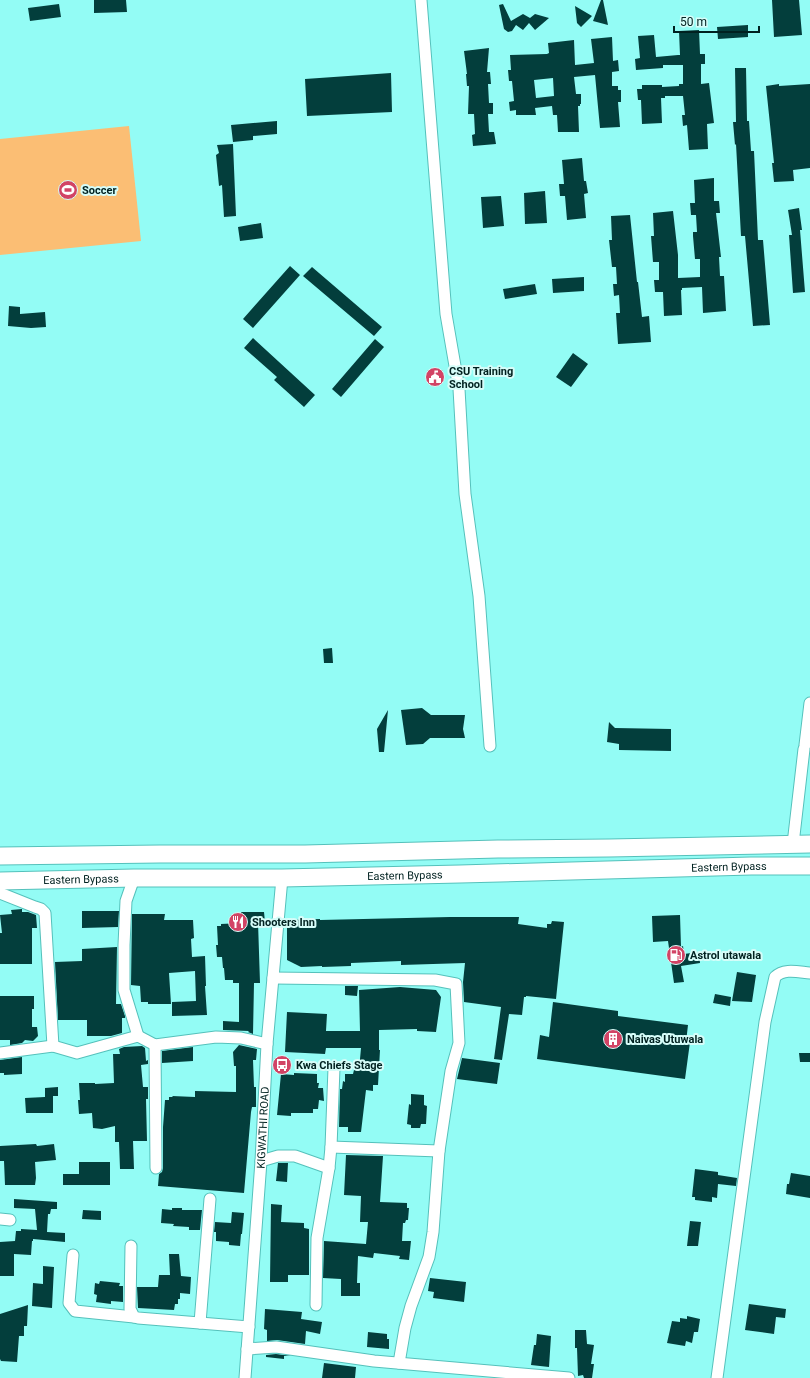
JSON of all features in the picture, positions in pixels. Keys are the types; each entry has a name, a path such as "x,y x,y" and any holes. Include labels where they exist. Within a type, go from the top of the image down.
{"main road":[{"name":"Eastern Bypass","path":"0,856 305,854 810,844"},
{"name":"Eastern Bypass","path":"0,881 134,878 282,878 751,866 810,866"}],"street":[{"path":"421,0 446,314 460,389 466,494 479,596 490,746"},
{"path":"793,844 810,703"},
{"path":"134,878 126,901 124,990 138,1036"},
{"name":"KIGWATHI ROAD","path":"245,1378 261,1161 267,1044 282,878"},
{"path":"0,893 41,908 45,913 53,1046"},
{"path":"717,1378 765,1022 775,977 779,973 785,971 810,973"},
{"path":"273,978 434,980 456,984 459,1043 451,1071 439,1151 433,1232 429,1257 411,1306 405,1328 399,1363"},
{"path":"0,1053 53,1046 76,1053 138,1036 155,1045 216,1037 241,1038 267,1044"},
{"path":"155,1045 156,1168"},
{"path":"316,1305 317,1238 329,1168 334,1068"},
{"path":"331,1147 439,1151"},
{"path":"261,1161 278,1156 295,1156 329,1168"},
{"path":"200,1323 210,1199"},
{"path":"132,1246 130,1309 134,1316"},
{"path":"73,1254 69,1303 75,1311 134,1316 138,1318 249,1327"},
{"path":"247,1349 276,1347 399,1363 568,1378"}],"shaded area":[{"name":"Soccer","path":"129,126 141,241 0,255 0,139"}],"building":[{"path":"94,0 126,0 127,12 94,13"},
{"path":"601,0 603,0 608,25 593,21"},
{"path":"772,0 799,0 802,35 774,37"},
{"path":"59,4 61,17 30,21 28,8"},
{"path":"503,4 511,21 523,14 530,18 535,14 549,18 535,30 529,23 523,30 516,25 512,31 508,32 504,29 499,5"},
{"path":"575,6 592,16 581,27 577,23"},
{"path":"748,25 748,37 718,39 717,27"},
{"path":"699,30 700,54 705,54 705,64 701,64 701,84 709,83 714,123 707,124 708,149 689,150 687,125 683,126 682,115 685,115 683,96 665,96 665,98 661,98 662,123 642,124 641,100 638,100 637,89 642,89 642,85 662,85 662,87 679,86 679,84 683,84 683,65 663,65 663,68 636,70 635,59 640,58 638,36 654,35 656,57 680,55 679,31"},
{"path":"612,37 613,61 618,60 619,71 612,72 612,86 618,86 618,90 621,90 621,102 618,102 620,127 600,128 595,75 574,77 576,94 581,94 581,104 578,106 579,132 558,132 557,115 553,115 552,106 535,108 536,115 516,115 516,110 510,111 509,102 514,101 512,81 509,81 508,70 511,70 510,55 547,54 549,53 548,43 574,40 575,65 594,63 591,39","holes":["553,78 554,96 536,98 534,80"]},
{"path":"489,48 487,72 490,72 491,84 488,84 489,103 493,103 493,114 488,114 489,132 494,132 496,144 473,146 472,135 475,134 474,114 468,114 469,86 467,86 464,51"},
{"path":"735,68 746,68 747,121 749,121 751,151 754,151 758,240 763,240 770,325 753,326 745,236 741,236 736,144 735,145 733,122 736,122"},
{"path":"391,73 392,112 307,116 305,79"},
{"path":"779,84 779,86 810,84 810,168 793,170 794,181 774,182 772,163 774,163 766,86"},
{"path":"277,121 277,134 253,136 253,140 233,142 231,125"},
{"path":"233,144 236,216 224,217 222,185 219,186 216,155 219,153 217,145"},
{"path":"582,158 584,181 586,181 588,193 584,194 586,218 567,220 565,196 560,196 559,184 564,184 562,160"},
{"path":"714,178 714,201 719,201 720,213 716,213 721,257 719,257 720,276 724,276 726,311 703,313 702,287 682,288 682,315 664,316 663,292 655,292 654,280 659,280 659,262 653,262 651,236 654,236 653,213 673,211 678,255 678,278 700,277 700,259 695,259 693,236 693,232 697,232 696,215 691,215 690,203 695,203 694,180"},
{"path":"545,191 547,223 525,224 524,193"},
{"path":"501,196 504,226 483,228 481,197"},
{"path":"799,208 802,230 800,230 805,292 793,293 789,235 792,235 788,210"},
{"path":"630,215 642,317 649,316 651,342 618,344 616,313 620,313 619,295 614,296 613,284 617,284 616,267 612,267 609,240 612,240 611,216"},
{"path":"261,223 263,238 240,241 238,227"},
{"path":"290,266 300,275 253,328 243,319"},
{"path":"312,267 382,327 374,336 303,276"},
{"path":"584,277 584,291 553,293 552,279"},
{"path":"535,284 537,294 505,299 503,289"},
{"path":"9,306 20,307 20,314 45,312 46,327 31,328 8,326"},
{"path":"253,338 315,395 304,407 274,380 277,377 244,348"},
{"path":"375,339 384,347 341,397 332,389"},
{"path":"573,353 588,364 571,387 556,377"},
{"path":"332,648 333,663 324,663 323,649"},
{"path":"422,708 431,715 465,715 463,729 465,738 430,738 423,744 406,745 401,710"},
{"path":"388,710 384,752 379,752 377,729"},
{"path":"609,722 615,728 671,729 671,751 619,750 619,744 607,742"},
{"path":"22,909 22,912 28,912 36,915 37,928 32,928 32,964 0,964 0,933 2,933 0,915 12,914 11,910"},
{"path":"82,911 119,911 118,927 82,928"},
{"path":"241,912 264,912 265,922 258,922 260,983 254,983 253,1034 248,1032 249,1031 223,1030 223,1021 239,1022 239,983 233,983 233,980 225,980 222,957 217,957 217,926 221,926 221,924 241,923"},
{"path":"132,914 165,914 164,920 193,920 194,938 191,939 192,957 205,956 207,1015 172,1016 172,1002 196,1001 195,971 169,973 171,1004 148,1004 148,1002 141,1002 140,986 131,985"},
{"path":"680,915 681,947 683,946 684,954 699,952 700,963 681,966 684,982 674,983 668,941 653,942 652,916"},
{"path":"519,917 518,924 547,928 547,924 551,924 552,921 564,922 556,999 524,997 522,1015 509,1014 502,1060 494,1059 501,1007 464,1002 463,982 465,963 401,965 401,961 351,963 351,966 301,967 287,960 287,920"},
{"path":"117,947 116,1004 121,1004 125,1016 125,1018 122,1018 122,1033 111,1036 87,1036 87,1020 58,1020 55,962 82,961 82,949"},
{"path":"737,972 756,975 752,1002 732,1001"},
{"path":"345,986 358,986 357,996 345,995"},
{"path":"400,987 436,990 441,997 436,1032 417,1031 417,1029 379,1030 380,1050 378,1085 373,1085 373,1091 366,1090 361,1132 348,1132 348,1127 339,1127 340,1089 342,1089 343,1081 345,1082 345,1074 353,1074 354,1070 359,1070 361,1048 326,1048 325,1054 285,1052 287,1012 327,1014 326,1031 360,1031 359,990"},
{"path":"715,994 731,997 730,1006 713,1003"},
{"path":"0,996 34,996 32,1027 37,1027 38,1036 33,1041 25,1040 22,1043 10,1045 10,1040 0,1040"},
{"name":"Naivas Utuwala","path":"553,1002 618,1011 618,1016 688,1025 686,1042 690,1042 685,1079 537,1059 540,1035 549,1037"},
{"path":"239,1045 257,1049 256,1060 253,1060 254,1087 256,1087 256,1107 252,1107 251,1112 244,1193 158,1186 159,1174 162,1172 163,1168 163,1127 165,1100 169,1100 169,1097 173,1097 172,1096 195,1097 195,1091 236,1092 236,1066 234,1066 233,1052"},
{"path":"142,1046 145,1048 146,1061 148,1060 148,1064 141,1065 143,1087 148,1087 148,1099 146,1099 147,1141 133,1141 134,1169 120,1169 119,1142 115,1142 115,1126 102,1129 93,1128 92,1113 79,1114 79,1083 114,1083 113,1054 120,1054 119,1049 124,1047"},
{"path":"193,1047 193,1061 162,1063 162,1051"},
{"path":"799,1053 810,1053 810,1062 800,1062"},
{"path":"22,1057 22,1074 4,1075 4,1073 0,1073 0,1060"},
{"path":"462,1058 500,1063 497,1084 457,1079"},
{"path":"294,1073 317,1074 317,1083 319,1083 318,1088 323,1088 324,1101 319,1100 318,1109 313,1109 313,1113 291,1113 291,1116 277,1115 281,1074 294,1075"},
{"path":"58,1087 58,1096 53,1096 53,1113 26,1113 25,1098 45,1097 45,1088"},
{"path":"411,1094 424,1095 424,1105 427,1106 426,1124 421,1124 420,1128 411,1128 411,1125 407,1124 409,1104 411,1105"},
{"path":"36,1144 37,1146 54,1144 56,1160 35,1162 35,1185 5,1185 4,1161 0,1161 0,1146"},
{"path":"346,1155 383,1156 380,1202 407,1203 407,1208 409,1208 408,1220 403,1223 402,1241 411,1241 409,1260 399,1259 400,1256 374,1253 373,1258 358,1256 357,1283 360,1283 360,1296 341,1296 341,1279 323,1278 324,1241 366,1244 368,1222 360,1222 361,1196 344,1195"},
{"path":"79,1162 110,1162 110,1185 63,1185 63,1174 79,1174"},
{"path":"278,1163 288,1163 287,1182 276,1181"},
{"path":"695,1169 718,1172 718,1175 737,1178 736,1186 718,1184 717,1198 712,1197 712,1202 695,1200 695,1197 692,1197"},
{"path":"791,1173 810,1176 810,1198 786,1194 787,1184 789,1184"},
{"path":"14,1199 57,1202 57,1209 51,1209 50,1214 48,1214 47,1232 65,1233 65,1242 33,1239 31,1255 14,1254 14,1276 0,1276 0,1242 15,1241 16,1231 21,1231 21,1229 37,1230 35,1209 14,1208"},
{"path":"271,1204 282,1205 281,1222 304,1223 304,1228 309,1229 309,1275 288,1275 288,1282 270,1282"},
{"path":"172,1208 182,1208 182,1210 202,1210 200,1230 189,1230 189,1227 173,1226 174,1224 161,1223 162,1209 172,1210"},
{"path":"83,1210 101,1211 101,1220 82,1219"},
{"path":"232,1212 244,1213 240,1246 229,1245 229,1242 216,1241 216,1232 214,1232 215,1222 231,1223"},
{"path":"690,1221 701,1222 698,1246 687,1246"},
{"path":"169,1254 179,1254 181,1276 191,1277 190,1294 180,1293 180,1299 178,1299 178,1304 175,1304 174,1310 138,1308 137,1287 158,1287 159,1275 170,1275"},
{"path":"43,1266 54,1267 52,1308 32,1306 33,1283 43,1284"},
{"path":"430,1278 466,1282 464,1302 433,1298 434,1292 428,1291"},
{"path":"100,1281 120,1283 119,1286 123,1286 123,1302 111,1301 111,1304 96,1302 97,1295 94,1294 95,1283 99,1284"},
{"path":"749,1304 786,1309 785,1318 776,1317 774,1334 745,1330"},
{"path":"28,1305 27,1326 24,1326 24,1336 19,1336 17,1362 1,1361 0,1314"},
{"path":"265,1309 302,1312 301,1319 322,1322 320,1334 306,1331 305,1344 277,1340 267,1341 267,1330 264,1329"},
{"path":"687,1316 700,1319 698,1332 694,1332 692,1343 686,1341 685,1346 667,1343 672,1321 680,1322 680,1318 687,1319"},
{"path":"575,1330 586,1330 587,1344 594,1345 591,1364 594,1364 592,1378 584,1378 583,1375 578,1376"},
{"path":"368,1332 387,1334 387,1339 389,1339 389,1349 367,1347"},
{"path":"537,1334 551,1336 549,1367 531,1365"},
{"path":"276,1354 291,1356 284,1356 284,1359 266,1357 266,1355"},
{"path":"324,1363 356,1367 355,1378 322,1378"}],"place":[{"name":"Soccer","path":"68,190"},
{"name":"CSU Training School","path":"435,377"},
{"name":"Shooters Inn","path":"238,922"},
{"name":"Astrol utawala","path":"676,955"},
{"name":"Naivas Utuwala","path":"613,1039"},
{"name":"Kwa Chiefs Stage","path":"282,1065"}]}
